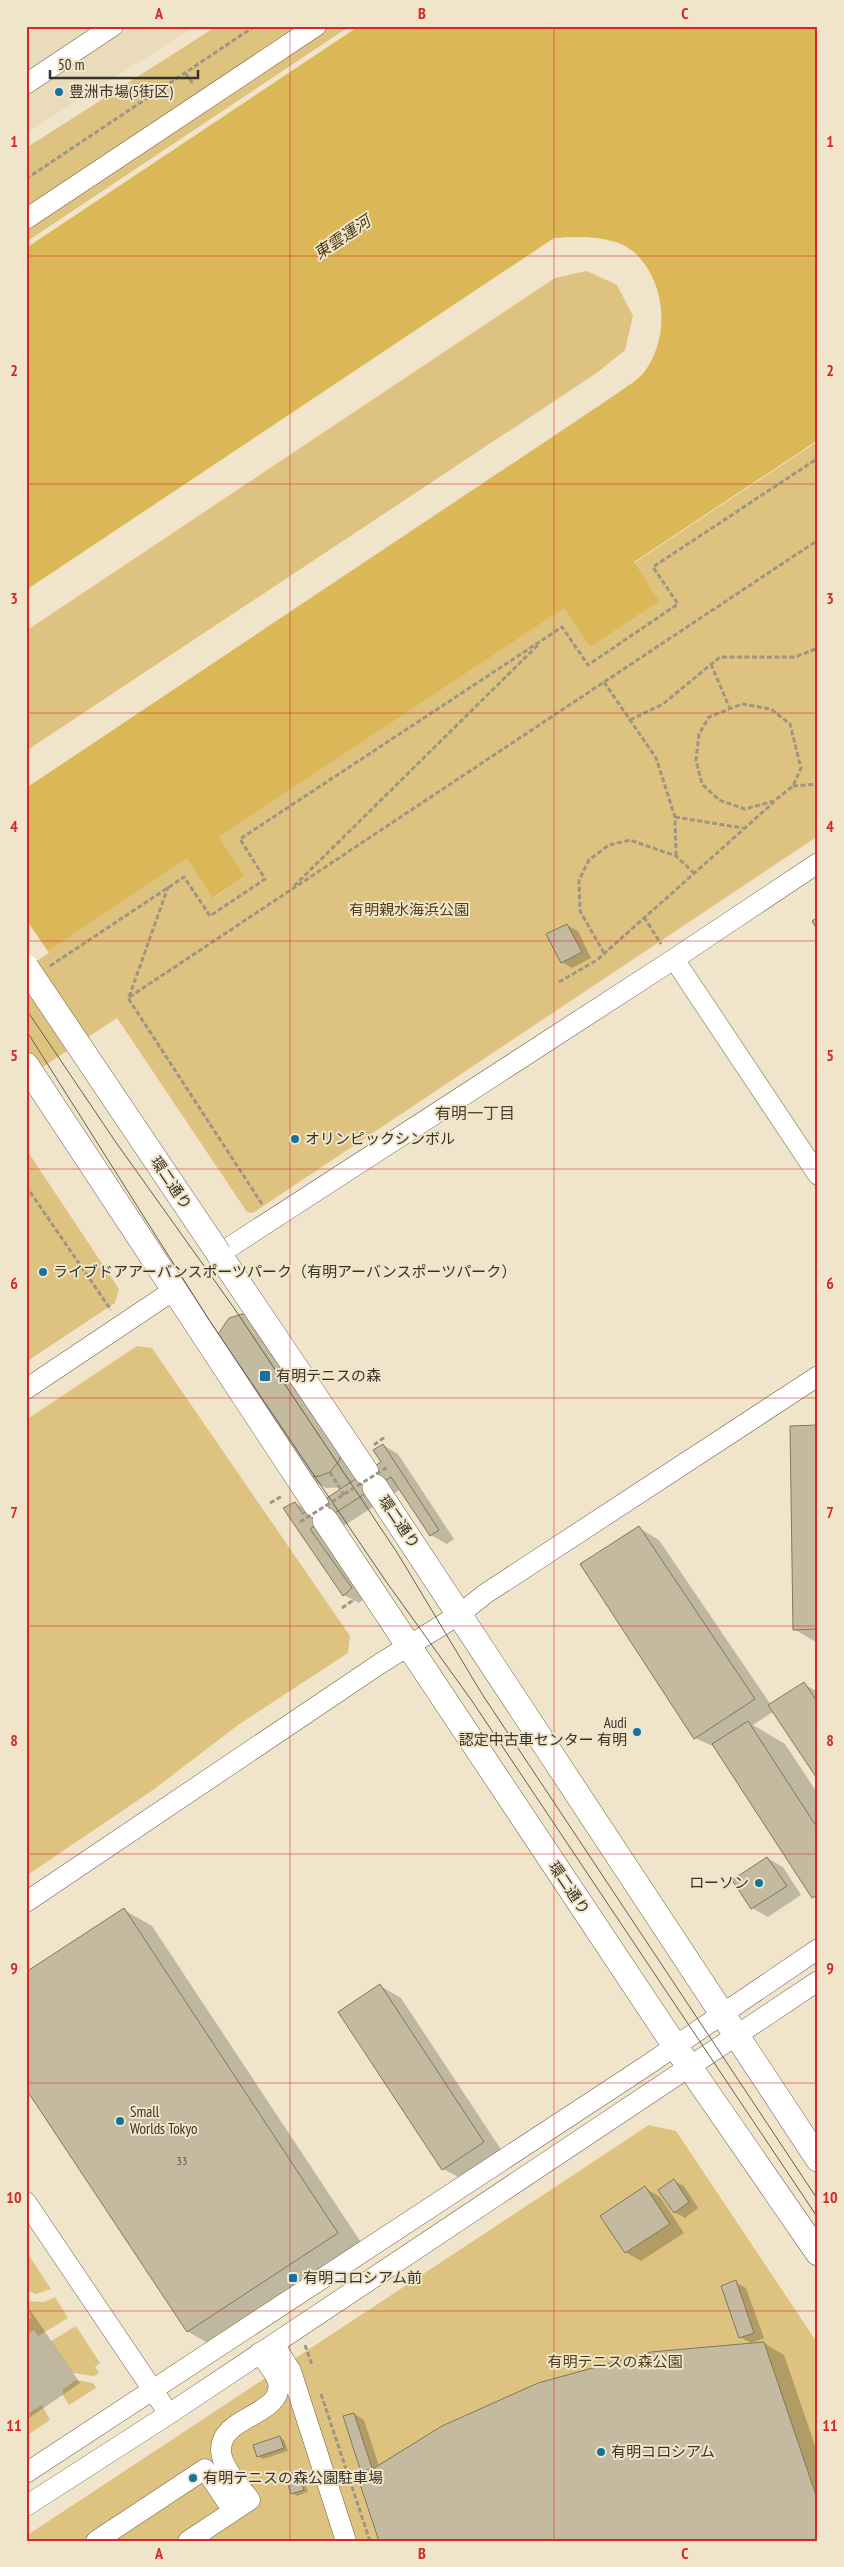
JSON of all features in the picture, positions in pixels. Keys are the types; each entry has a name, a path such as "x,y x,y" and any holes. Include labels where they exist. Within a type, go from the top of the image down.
{"main road":[{"name":"環二通り","path":"34,969 219,1254 377,1475 460,1614 818,2159"},
{"name":"環二通り","path":"26,1065 174,1290 314,1516 409,1646 688,2067 818,2253"}],"street":[{"path":"26,84 113,26"},
{"path":"26,219 316,26"},
{"path":"219,1254 668,952 818,863"},
{"path":"668,952 818,1175"},
{"path":"26,1389 174,1290"},
{"path":"26,1902 409,1646 460,1614 485,1594 818,1376"},
{"path":"26,2474 675,2046 818,1949"},
{"path":"26,2506 169,2414 269,2353 818,1980"},
{"path":"26,2202 151,2390 169,2414"},
{"path":"188,2541 250,2500 224,2461 221,2450 224,2437 230,2428 266,2407 278,2391 278,2382 269,2353"},
{"path":"269,2353 291,2371 346,2541"},
{"path":"96,2541 205,2469 233,2511"}],"path":[{"path":"26,178 255,26"},
{"path":"34,969 184,877 210,916 265,879 240,839 562,627 588,665 678,604 653,567 818,458"},
{"path":"128,998 818,540"},
{"path":"288,892 544,638"},
{"path":"630,720 663,704 720,657 795,657 818,648"},
{"path":"711,664 730,709"},
{"path":"604,682 656,758 675,817 676,856"},
{"path":"559,982 604,953 793,786 801,768 790,724 771,709 742,704 709,716 699,734 696,760 702,784 719,800 746,809 774,801"},
{"path":"793,786 818,784"},
{"path":"675,817 744,829"},
{"path":"604,953 580,912 579,880 589,860 609,845 630,840 676,856 694,873"},
{"path":"128,998 168,887"},
{"path":"644,917 668,952"},
{"path":"128,998 265,1209"},
{"path":"26,1186 111,1310"},
{"path":"378,1449 374,1444 385,1437"},
{"path":"330,1472 344,1495"},
{"path":"314,1516 377,1475"},
{"path":"270,1503 281,1495 287,1503"},
{"path":"342,1608 352,1601 349,1596"},
{"path":"302,2337 315,2374"},
{"path":"321,2392 370,2541"}],"shaded area":[{"name":"豊洲市場(5街区)","path":"26,26 196,26 26,133"}],"green space":[{"path":"217,26 350,26 26,242 26,148"},
{"path":"587,271 617,285 633,316 625,350 598,372 26,751 26,631 555,278"},
{"name":"有明親水海浜公園","path":"818,441 818,836 253,1213 247,1212 117,1018 26,1078 26,966 187,857 214,898 245,876 219,837 564,607 590,647 634,563"},
{"path":"26,1149 119,1289 115,1303 26,1362"},
{"path":"137,1346 152,1348 350,1636 348,1653 238,1725 153,1790 26,1876 26,1420"},
{"name":"有明テニスの森公園","path":"649,2125 676,2131 818,2344 818,2541 26,2541 26,2536"},
{"path":"26,2251 51,2289 36,2294 26,2290"},
{"path":"55,2297 68,2318 38,2336 34,2330 28,2334 26,2321 32,2317 26,2309 26,2301 44,2302"},
{"path":"76,2326 100,2363 95,2367 99,2373 94,2376 73,2373 51,2341"},
{"path":"76,2380 93,2383 96,2388 69,2405 62,2394 64,2393 62,2390"},
{"path":"42,2405 50,2420 26,2436 26,2415"}],"water":[{"name":"東雲運河","path":"359,26 818,26 818,440 634,562 659,601 590,647 564,608 219,837 245,876 213,898 187,858 26,966 26,788 632,383 647,368 659,340 661,308 658,293 653,278 635,253 627,247 607,240 585,237 554,238 26,590 26,248"}],"pier":[{"path":"26,919 49,953 26,968"}],"building":[{"path":"818,917 818,931 812,921"},
{"path":"567,924 582,952 561,963 546,934"},
{"path":"242,1314 253,1315 342,1449 339,1461 330,1472 320,1476 304,1477 214,1340 229,1318"},
{"path":"818,1425 818,1629 793,1630 790,1426"},
{"path":"383,1444 439,1530 430,1536 391,1477 310,1529 352,1588 343,1596 283,1508 295,1502 303,1514 381,1462 373,1450"},
{"path":"639,1526 755,1699 694,1739 580,1564"},
{"path":"804,1682 818,1703 818,1780 768,1705"},
{"path":"748,1721 818,1829 818,1894 812,1898 712,1744"},
{"name":"ローソン","path":"767,1857 787,1886 751,1909 732,1880"},
{"path":"124,1908 338,2233 187,2332 26,2089 26,1972"},
{"path":"380,1984 484,2142 442,2170 338,2012"},
{"path":"674,2179 689,2202 674,2213 658,2190"},
{"path":"645,2186 670,2224 625,2253 600,2216"},
{"path":"736,2280 754,2333 739,2338 721,2286"},
{"name":"有明コロシアム","path":"764,2342 818,2501 818,2541 379,2541 358,2478 442,2426 538,2383 651,2352"},
{"path":"354,2413 372,2468 361,2472 343,2416"},
{"path":"280,2436 284,2448 257,2457 253,2445"},
{"path":"297,2471 304,2490 291,2494 285,2476"}],"tram line":[{"path":"26,1009 115,1141 234,1308 398,1554 482,1694 818,2200"},
{"path":"26,1030 211,1323 385,1580 472,1701 818,2218"}],"place":[{"name":"豊洲市場(5街区)","path":"59,92"},
{"name":"オリンピックシンボル","path":"295,1139"},
{"name":"ライブドアアーバンスポーツパーク（有明アーバンスポーツパーク）","path":"43,1272"},
{"name":"有明テニスの森","path":"265,1376"},
{"name":"Audi 認定中古車センター 有明","path":"637,1732"},
{"name":"ローソン","path":"759,1883"},
{"name":"Small Worlds Tokyo","path":"120,2121"},
{"name":"有明コロシアム前","path":"293,2278"},
{"name":"有明コロシアム","path":"601,2452"},
{"name":"有明テニスの森公園駐車場","path":"193,2478"}],"district":[{"name":"有明一丁目","path":"475,1113"}]}
